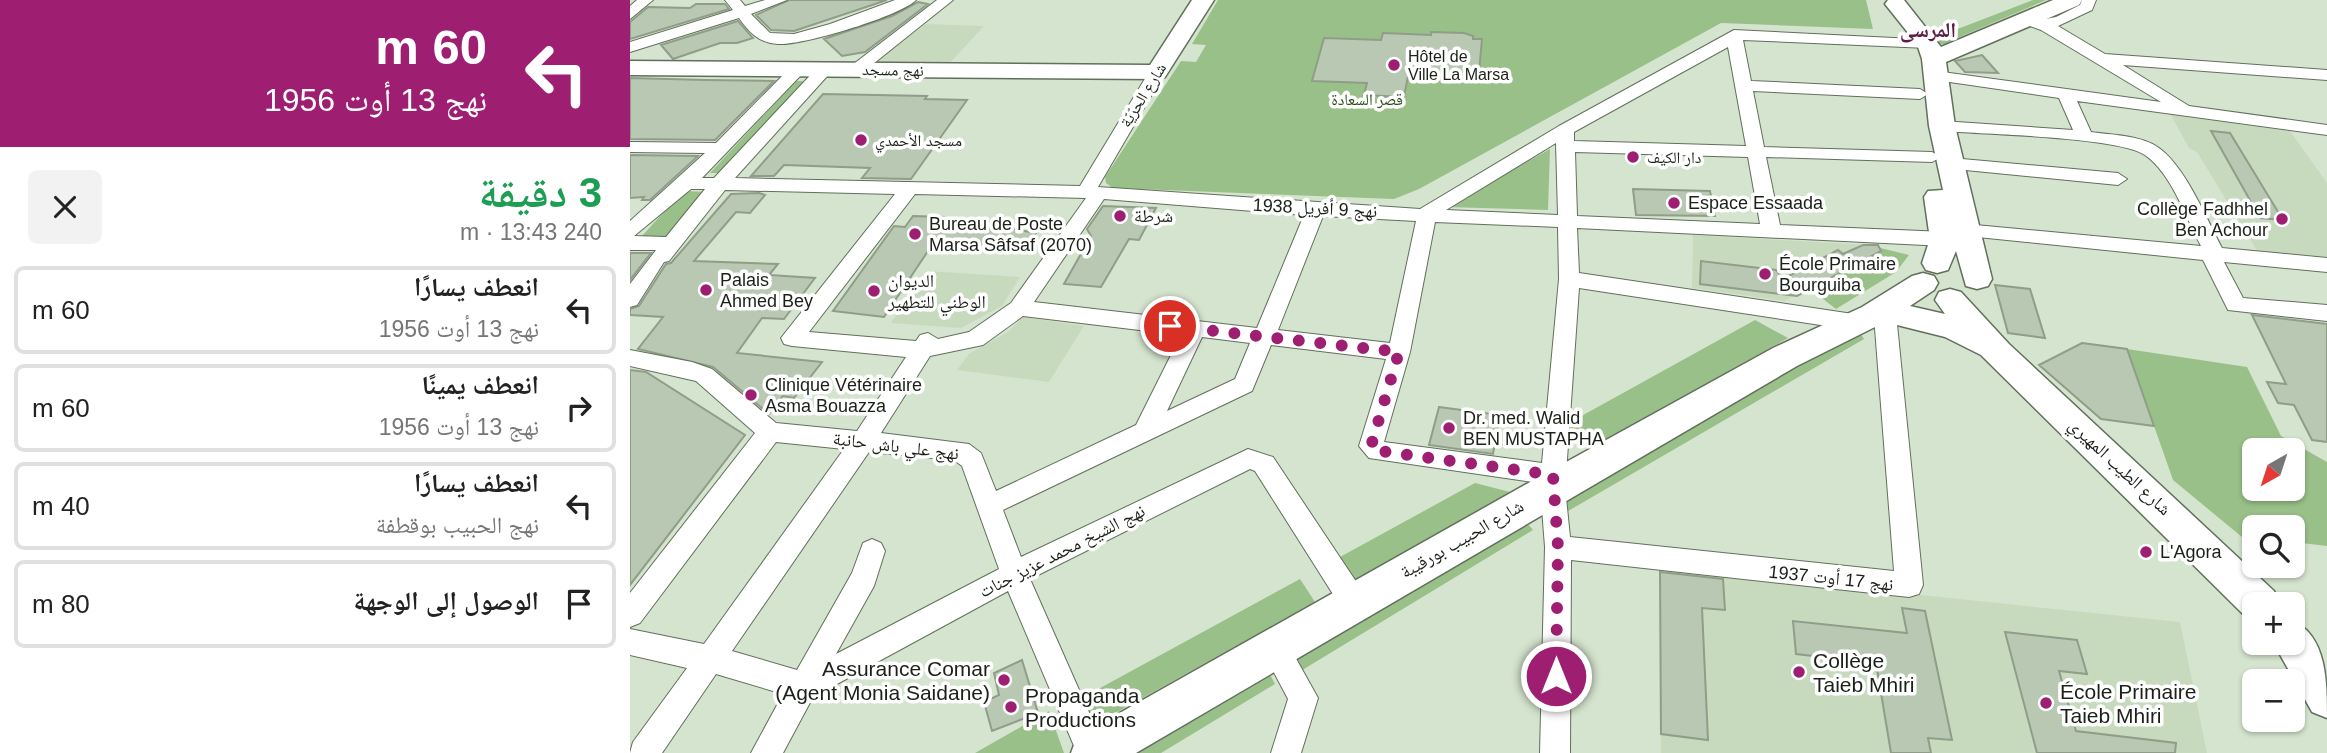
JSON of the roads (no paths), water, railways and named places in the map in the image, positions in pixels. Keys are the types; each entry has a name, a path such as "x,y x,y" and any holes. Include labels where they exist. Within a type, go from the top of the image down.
{"main road":[{"name":"شارع الحرّيّة","path":"1157,72 1203,0"},
{"path":"1924,57 2022,11 2071,0"},
{"path":"1895,2 1924,57 1942,126 1941,160"},
{"path":"1924,57 1941,160 1952,274"},
{"name":"نهج مسجد","path":"630,68 1157,72"},
{"name":"شارع الحبيب بورقيبة","path":"1092,753 1552,482 1952,274"},
{"name":"شارع الطيب المهيري","path":"1952,274 1998,352 2247,592"},
{"name":"شارع الطيب المهيري","path":"1952,274 2038,391"},
{"path":"1877,315 1954,328 1998,352"},
{"path":"2302,655 2327,697"}],"street":[{"path":"630,13 646,0"},
{"path":"732,0 764,36 782,40 804,37 909,0"},
{"path":"659,69 634,45 780,0"},
{"path":"857,69 946,0"},
{"path":"2046,26 2085,8 2089,0"},
{"path":"2022,11 2187,110"},
{"path":"1734,36 1771,231"},
{"path":"1552,482 1373,450 1371,446 1399,352 1427,213 1565,138 1734,36 1924,57 2065,93 2327,130"},
{"path":"1743,86 1924,57"},
{"path":"2106,59 2327,75"},
{"path":"630,232 686,183 798,69"},
{"path":"630,300 720,182 824,70"},
{"name":"شارع الحرّيّة","path":"1019,308 1093,192 1157,72"},
{"path":"2065,93 2085,138"},
{"path":"1942,126 2085,138 2134,144 2151,150 2164,164 2213,255 2236,305 2327,313"},
{"path":"1565,138 1941,160 2118,179"},
{"path":"1555,753 1558,547 1552,482 1569,279 1565,138"},
{"path":"630,147 721,148"},
{"name":"نهج 9 أفريل 1938","path":"686,183 1093,192 1316,210 1427,213 1567,223 1771,231 1952,274 2213,255 2327,265"},
{"path":"911,186 799,325 792,335 794,340 935,344 975,339 1019,308 1399,352"},
{"path":"990,505 1240,389 1247,382 1316,210"},
{"path":"630,243 662,255"},
{"path":"1569,279 1877,315"},
{"name":"نهج 17 أوت 1937","path":"1558,547 1909,585 1877,315"},
{"path":"1144,434 1195,329"},
{"path":"644,753 863,441 935,344"},
{"path":"630,358 704,375 770,432 630,614"},
{"name":"نهج علي باش حانبة","path":"770,432 960,451 972,460 1014,573 1092,753"},
{"name":"نهج الشيخ محمد عزيز جنات","path":"805,686 1014,573 1248,459 1264,464 1353,601"},
{"path":"765,753 864,577 872,551"},
{"path":"630,642 710,659 805,686"},
{"path":"1273,646 1303,698 1286,753"}],"place":[{"name":"Hôtel de Ville La Marsa","path":"1394,65"},
{"name":"مسجد الأحمدي","path":"861,140"},
{"name":"دار الكيف","path":"1633,157"},
{"name":"Espace Essaada","path":"1674,203"},
{"name":"شرطة","path":"1120,216"},
{"name":"Collège Fadhhel Ben Achour","path":"2282,219"},
{"name":"Bureau de Poste Marsa Sâfsaf (2070)","path":"915,234"},
{"name":"École Primaire Bourguiba","path":"1765,274"},
{"name":"Palais Ahmed Bey","path":"706,290"},
{"name":"الديوان الوطني للتطهير","path":"874,291"},
{"name":"Clinique Vétérinaire Asma Bouazza","path":"751,395"},
{"name":"Dr. med. Walid BEN MUSTAPHA","path":"1449,428"},
{"name":"L'Agora","path":"2146,552"},
{"name":"Collège Taieb Mhiri","path":"1799,672"},
{"name":"Assurance Comar (Agent Monia Saidane)","path":"1004,680"},
{"name":"École Primaire Taieb Mhiri","path":"2046,703"},
{"name":"Propaganda Productions","path":"1011,707"}],"district":[{"name":"المرسى","path":"1928,29"}],"park label":[{"name":"قصر السعادة","path":"1367,99"}]}
